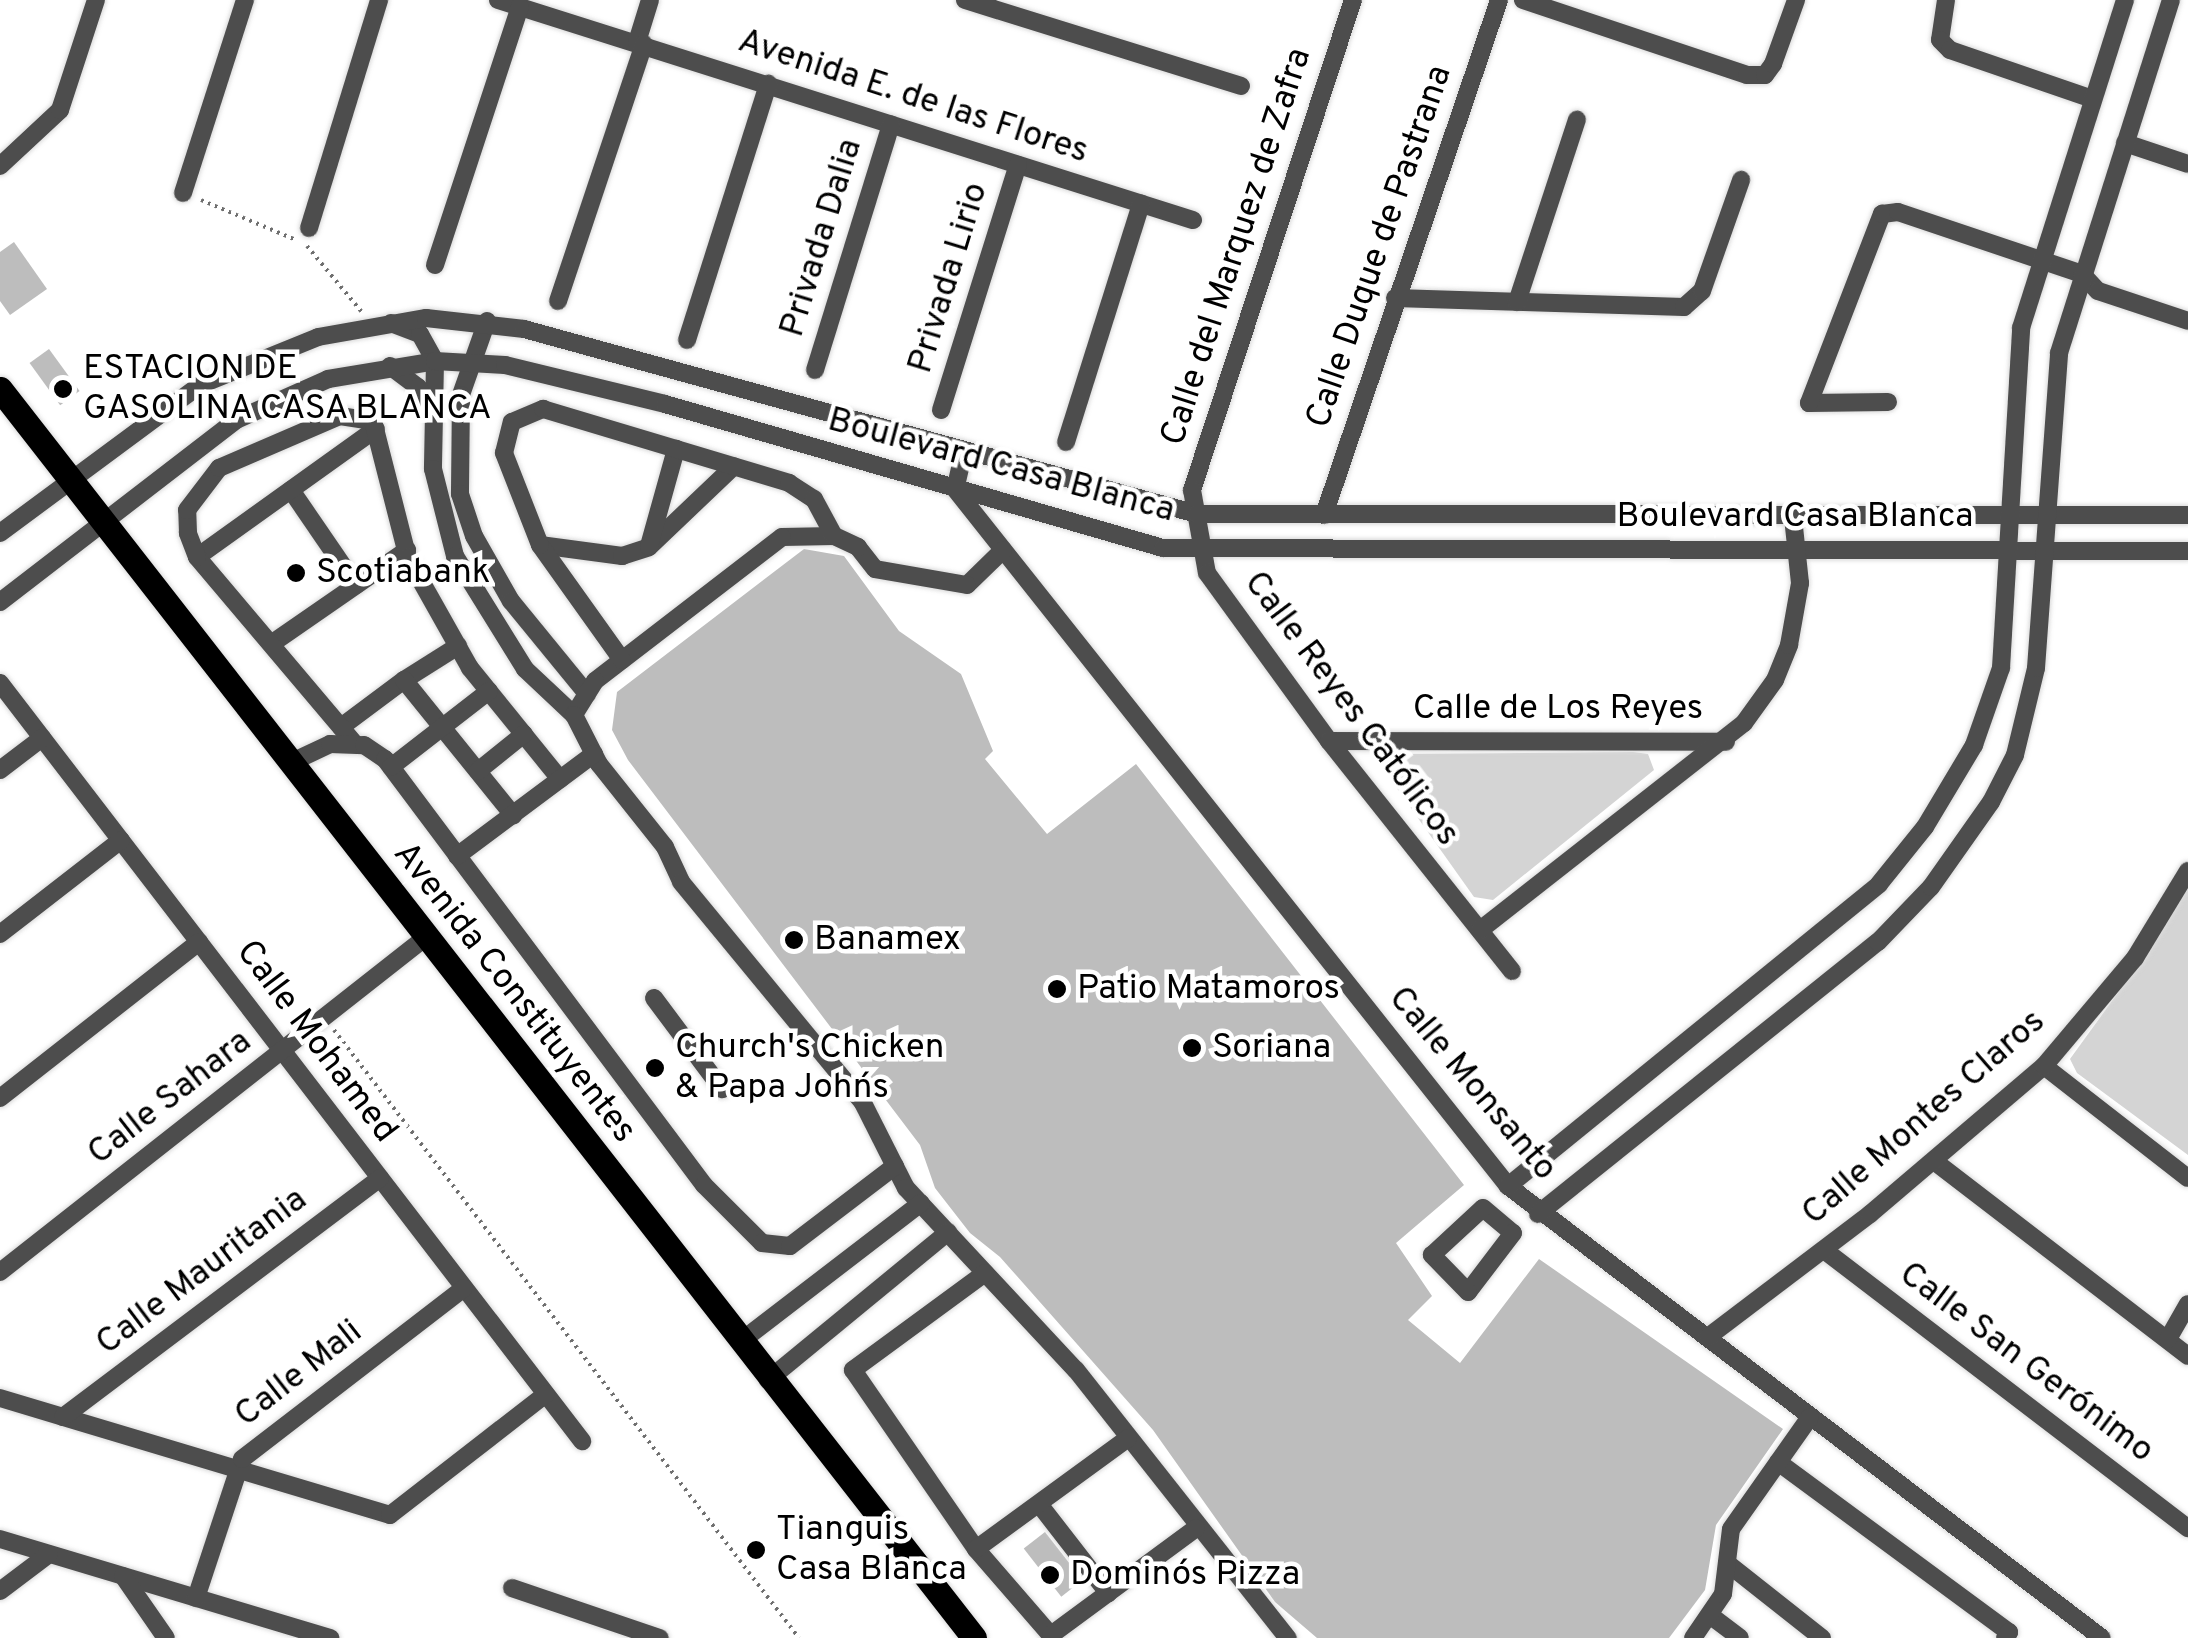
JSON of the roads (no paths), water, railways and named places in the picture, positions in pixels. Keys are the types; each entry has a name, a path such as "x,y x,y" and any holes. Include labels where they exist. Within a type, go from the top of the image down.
{"main road":[{"name":"Avenida Constituyentes","path":"0,388 768,1380 974,1638"}],"street":[{"path":"0,166 60,110 96,0"},
{"path":"183,193 245,0"},
{"path":"309,228 380,0"},
{"name":"Avenida E. de las Flores","path":"498,0 1192,220"},
{"path":"558,301 640,43 650,0"},
{"path":"965,0 1241,86"},
{"name":"Calle del Marquez de Zafra","path":"1197,514 1192,490 1353,0"},
{"name":"Calle Duque de Pastrana","path":"1324,516 1499,0"},
{"path":"1523,0 1747,75 1765,75 1796,0"},
{"path":"1946,0 1940,40 1950,50 2092,99"},
{"path":"1508,1186 1856,904 1900,860 1946,796 1994,702 2008,550 2016,359 2039,260 2125,0"},
{"path":"1538,1214 1878,942 1931,888 1991,802 2015,755 2034,682 2050,516 2059,353 2170,3 2188,13"},
{"path":"435,264 520,7"},
{"path":"687,340 768,84"},
{"path":"1517,302 1577,120"},
{"name":"Privada Dalia","path":"815,370 891,125"},
{"path":"2125,143 2188,164"},
{"name":"Privada Lirio","path":"941,410 1018,165"},
{"path":"1395,298 1694,302 1740,180"},
{"path":"1066,442 1141,204"},
{"path":"1888,402 1809,403 1882,214 1898,212 2082,274 2098,292 2188,321"},
{"path":"487,321 468,362 460,494 474,536 511,601 587,694"},
{"name":"Boulevard Casa Blanca","path":"0,533 164,407 227,372 318,337 380,323 487,321 1197,514 2188,515"},
{"path":"380,323 420,334 435,361 432,419 438,502 456,556 526,669 574,715 594,754 665,847 681,882 863,1104 895,1166 921,1204 1076,1370 1196,1528 1288,1638"},
{"name":"Boulevard Casa Blanca","path":"0,602 102,521 250,413 328,379 435,361 468,362 665,404 1164,548 2188,551"},
{"path":"390,366 418,387 432,419"},
{"path":"622,660 540,545 504,453 512,422 543,409 790,483 814,498 834,536"},
{"path":"560,779 458,646 406,550 373,422 340,416 218,468 187,510 197,557 274,642 355,744 391,767 704,1185 762,1244 790,1246 895,1166"},
{"path":"197,557 376,430"},
{"path":"649,547 676,449"},
{"path":"955,489 964,451"},
{"path":"540,545 622,556 649,547 734,466"},
{"name":"Calle Monsanto","path":"955,489 1508,1186 1538,1214 1708,1337 2102,1638"},
{"path":"291,490 356,585"},
{"name":"Calle Reyes Católicos","path":"1197,514 1207,572 1329,741 1512,971"},
{"path":"1399,549 1400,516"},
{"path":"1480,930 1726,742 1783,661 1799,602 1794,516"},
{"path":"574,715 587,694 622,660 782,537 834,536 858,547 875,569 967,585 1003,550"},
{"path":"274,642 406,550"},
{"path":"341,727 458,646"},
{"path":"404,680 512,814"},
{"name":"Calle Mohamed","path":"0,682 582,1440"},
{"path":"391,767 489,691"},
{"path":"478,771 524,734"},
{"path":"0,770 42,738"},
{"name":"Calle de Los Reyes","path":"1329,741 1726,742"},
{"path":"292,762 330,744 355,744"},
{"path":"457,856 594,754"},
{"path":"0,934 121,840"},
{"name":"Calle Montes Claros","path":"1708,1337 1824,1250 2044,1066 2135,958 2188,871"},
{"name":"Calle Sahara","path":"0,1272 426,936"},
{"path":"0,1098 198,942"},
{"path":"654,998 722,1089"},
{"path":"2044,1066 2188,1178"},
{"path":"1934,1160 2188,1356"},
{"name":"Calle Mauritania","path":"63,1417 380,1178"},
{"path":"1496,1218 1522,1200"},
{"path":"740,1342 921,1204"},
{"path":"1483,1208 1496,1218 1513,1234 1468,1292 1432,1254 1483,1208"},
{"path":"768,1380 948,1232"},
{"name":"Calle San Gerónimo","path":"1824,1250 2188,1528"},
{"path":"985,1272 852,1370 976,1550 1052,1637 1196,1528"},
{"name":"Calle Mali","path":"196,1598 242,1459 464,1288"},
{"path":"2168,1338 2188,1304"},
{"path":"0,1398 235,1472 390,1515 546,1394"},
{"path":"1693,1638 1723,1594 1731,1529 1810,1417"},
{"path":"976,1550 1128,1438"},
{"path":"1778,1462 2011,1636"},
{"path":"1039,1504 1108,1593"},
{"path":"0,1539 330,1638"},
{"path":"0,1592 49,1554"},
{"path":"1727,1563 1822,1638"},
{"path":"123,1576 163,1637"},
{"path":"512,1588 660,1638"},
{"path":"1711,1616 1740,1638"}],"place":[{"name":"ESTACION DE GASOLINA CASA BLANCA","path":"63,389"},
{"name":"Scotiabank","path":"296,573"},
{"name":"Banamex","path":"794,940"},
{"name":"Patio Matamoros","path":"1057,989"},
{"name":"Soriana","path":"1192,1048"},
{"name":"Church's Chicken & Papa John´s","path":"655,1068"},
{"name":"Tianguis Casa Blanca","path":"756,1550"},
{"name":"Domino´s Pizza","path":"1050,1575"}]}
